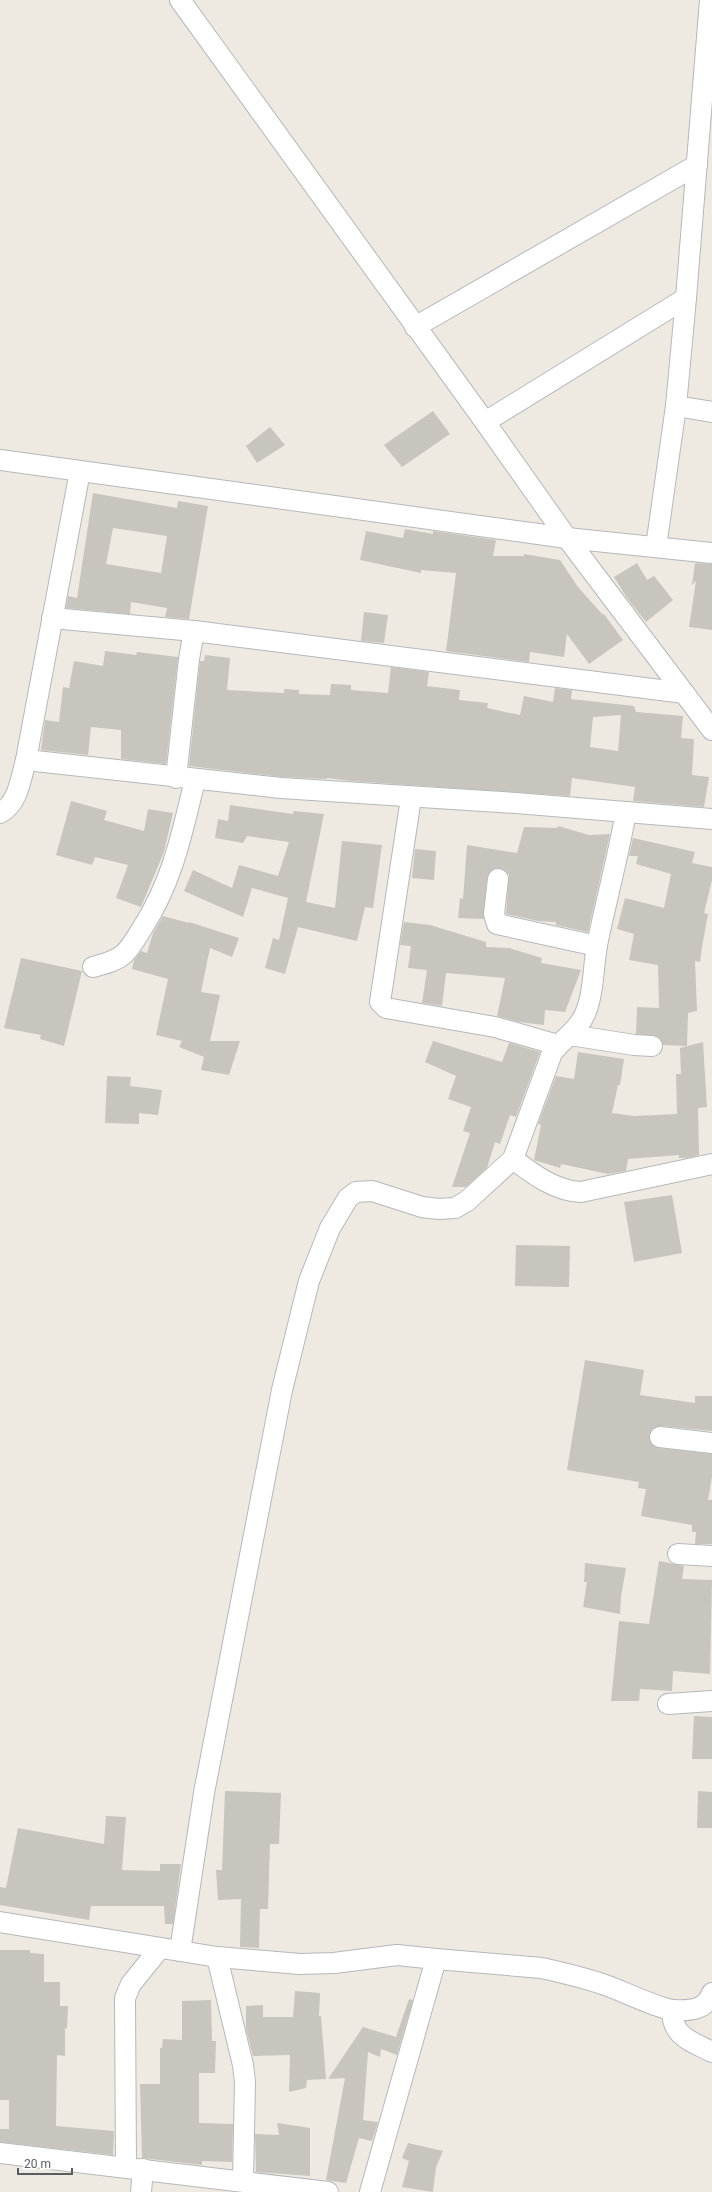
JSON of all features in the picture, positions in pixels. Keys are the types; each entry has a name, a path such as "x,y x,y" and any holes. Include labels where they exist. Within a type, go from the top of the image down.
{"street":[{"path":"180,0 567,538 712,730"},
{"path":"656,547 676,406 697,165 706,145 710,0"},
{"path":"415,327 697,165"},
{"path":"485,422 686,298"},
{"path":"676,406 712,412"},
{"path":"0,460 567,538 712,552"},
{"path":"0,813 9,807 16,794 26,760 80,470"},
{"path":"52,618 194,631 684,693"},
{"path":"92,967 110,962 123,955 150,917 164,891 178,854 185,779 189,659 194,631"},
{"path":"26,760 185,779 411,798 712,819"},
{"path":"411,798 380,1002 386,1008 564,1040 652,1046"},
{"path":"180,1951 204,1792 282,1390 309,1281 330,1228 348,1198 356,1192 372,1191 422,1207 439,1209 455,1208 481,1189 513,1159 552,1053 579,1024 586,1012 591,991 597,946 618,856 626,812"},
{"path":"498,879 494,914 497,924 597,946"},
{"path":"513,1159 532,1173 555,1186 564,1190 576,1191 598,1189 712,1164"},
{"path":"660,1437 712,1443"},
{"path":"678,1554 712,1556"},
{"path":"668,1704 712,1701"},
{"path":"0,1922 217,1957 300,1964 334,1963 396,1955 542,1968 558,1971 605,1985 672,2010 700,2008 708,2002 712,1993"},
{"path":"141,2192 135,2168 125,1998 131,1984 160,1948"},
{"path":"217,1957 243,2065 245,2082 243,2181"},
{"path":"370,2192 436,1959"},
{"path":"672,2010 673,2022 678,2032 685,2038 712,2052"},
{"path":"0,2153 328,2192"}],"building":[{"path":"433,411 450,434 402,467 384,445"},
{"path":"270,427 285,445 257,463 246,446"},
{"path":"93,493 177,508 178,501 208,506 189,619 165,617 167,608 131,602 130,614 66,608 68,596 77,598","holes":["113,528 167,536 161,573 106,564"]},
{"path":"405,529 433,534 433,531 496,540 493,556 524,556 524,554 560,560 578,587 603,615 604,614 623,640 589,664 567,634 564,657 530,652 529,662 446,651 456,573 421,570 421,573 360,560 366,531 403,538"},
{"path":"637,563 647,580 654,576 673,600 646,622 627,598 614,577"},
{"path":"695,563 712,564 712,630 689,627 696,581 692,585"},
{"path":"364,612 388,615 384,643 361,641"},
{"path":"105,651 136,655 137,652 178,657 166,764 121,759 121,730 91,727 88,755 41,750 45,720 59,722 63,687 69,688 74,661 103,666"},
{"path":"205,655 230,658 227,690 284,693 284,689 299,690 299,694 330,695 331,684 351,685 351,690 388,693 391,667 429,672 427,686 460,690 459,700 488,703 487,708 520,715 524,696 553,702 555,688 572,690 571,699 634,706 636,712 683,716 681,738 694,739 692,775 709,777 704,807 633,801 635,787 572,778 570,796 351,781 327,778 282,777 189,766 200,661 204,661","holes":["621,715 618,751 590,747 593,717"]},
{"path":"71,801 107,811 104,820 144,831 148,809 173,813 164,852 141,907 116,898 128,865 95,857 92,865 56,855"},
{"path":"230,805 293,814 294,811 324,814 306,902 335,908 342,841 382,845 373,908 365,907 357,941 298,927 285,974 265,968 273,938 279,940 288,898 252,888 243,917 184,891 193,870 232,888 239,865 278,876 289,842 247,836 243,843 215,838 218,819 228,821"},
{"path":"558,826 589,835 610,834 588,932 556,925 556,922 538,921 506,914 509,875 505,870 499,868 493,869 487,877 484,919 458,918 460,898 463,899 467,845 517,853 524,827 557,828"},
{"path":"633,838 695,852 692,863 712,867 712,880 704,913 708,914 700,962 695,961 697,1011 688,1013 687,1046 663,1045 658,1036 636,1034 637,1007 659,1008 658,965 629,960 634,934 617,929 625,898 664,908 671,874 636,864 638,856 629,856"},
{"path":"415,849 436,851 434,880 412,878"},
{"path":"163,916 189,922 239,938 232,957 210,948 201,992 220,995 210,1041 240,1041 229,1075 201,1070 204,1057 179,1047 182,1041 156,1035 168,979 132,969 134,960 141,951 147,953 153,933"},
{"path":"404,922 430,925 486,942 486,947 509,948 542,958 541,963 581,970 565,1012 545,1010 544,1025 519,1022 497,1016 505,978 446,973 442,1006 422,1003 427,970 408,968 411,946 400,945"},
{"path":"21,958 82,971 64,1046 40,1039 41,1035 4,1028"},
{"path":"433,1041 502,1062 509,1043 540,1052 516,1117 510,1115 500,1144 495,1142 487,1168 466,1187 452,1187 470,1133 463,1131 471,1107 448,1099 456,1076 425,1062"},
{"path":"703,1042 707,1107 698,1108 699,1155 687,1158 679,1158 679,1155 628,1159 626,1171 608,1174 561,1164 560,1168 534,1160 541,1125 538,1124 556,1076 574,1079 578,1052 624,1059 620,1085 618,1085 612,1113 634,1116 677,1114 676,1074 681,1074 680,1048"},
{"path":"107,1076 131,1077 130,1086 162,1090 158,1115 139,1113 139,1124 105,1123"},
{"path":"672,1195 682,1253 634,1262 624,1202"},
{"path":"516,1245 570,1246 569,1287 515,1286"},
{"path":"585,1360 644,1370 640,1395 695,1403 695,1396 712,1396 712,1431 661,1426 651,1430 649,1436 650,1442 658,1448 712,1454 712,1477 708,1500 712,1500 712,1544 695,1544 696,1532 692,1532 692,1525 641,1516 646,1489 638,1488 639,1482 567,1470"},
{"path":"659,1561 684,1566 682,1579 712,1580 710,1674 673,1671 672,1691 640,1689 639,1701 611,1701 619,1621 649,1624"},
{"path":"585,1563 626,1568 621,1597 620,1614 583,1607 587,1582 584,1582"},
{"path":"694,1716 712,1717 712,1759 692,1759"},
{"path":"225,1791 281,1793 279,1844 270,1844 268,1909 260,1909 259,1948 240,1947 241,1899 218,1900 216,1870 222,1870"},
{"path":"698,1791 712,1792 712,1828 697,1828"},
{"path":"106,1816 126,1817 122,1870 160,1871 160,1864 181,1864 173,1924 165,1924 164,1906 91,1906 89,1920 0,1905 0,1887 6,1888 18,1828 104,1844"},
{"path":"0,1950 30,1950 30,1953 44,1954 44,1982 60,1982 60,2006 68,2006 67,2029 65,2028 65,2056 57,2055 56,2126 114,2131 113,2155 0,2142 0,2129 9,2129 9,2100 0,2100"},
{"path":"295,1991 320,1993 319,2016 321,2016 326,2079 307,2080 306,2088 289,2092 290,2055 253,2056 246,2029 246,2006 263,2005 263,2017 293,2017"},
{"path":"409,1999 413,2000 397,2055 381,2049 380,2057 368,2052 363,2120 378,2122 372,2141 359,2138 346,2183 326,2180 345,2078 328,2079 363,2027 396,2037"},
{"path":"211,2000 212,2041 216,2041 215,2073 199,2073 199,2123 233,2124 232,2162 202,2161 202,2165 142,2158 140,2084 160,2084 160,2048 162,2048 163,2039 182,2040 182,2001"},
{"path":"277,2123 310,2128 310,2176 256,2172 255,2134 279,2135"},
{"path":"408,2143 443,2151 436,2167 433,2192 402,2187 409,2161 402,2158"}]}
